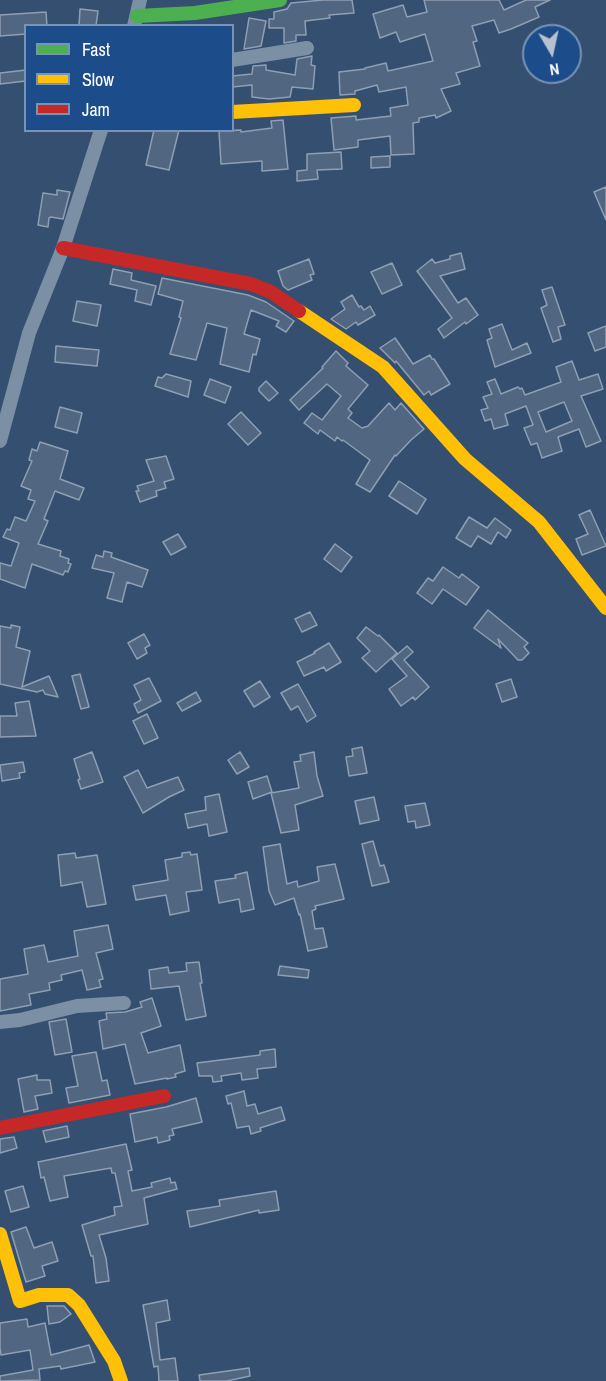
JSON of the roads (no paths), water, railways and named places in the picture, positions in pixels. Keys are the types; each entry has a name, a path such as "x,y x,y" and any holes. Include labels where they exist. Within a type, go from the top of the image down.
{"street":[{"path":"140,0 136,21 280,0"},
{"path":"234,60 307,48"},
{"path":"234,112 354,105"},
{"path":"0,441 29,333 63,248 100,132"},
{"path":"63,248 251,284 271,292 383,367 465,459 539,522 606,608"},
{"path":"0,1022 20,1020 77,1006 124,1003"},
{"path":"0,1128 164,1095"},
{"path":"0,1234 20,1301 39,1295 68,1295 79,1305 114,1361 121,1381"}]}
